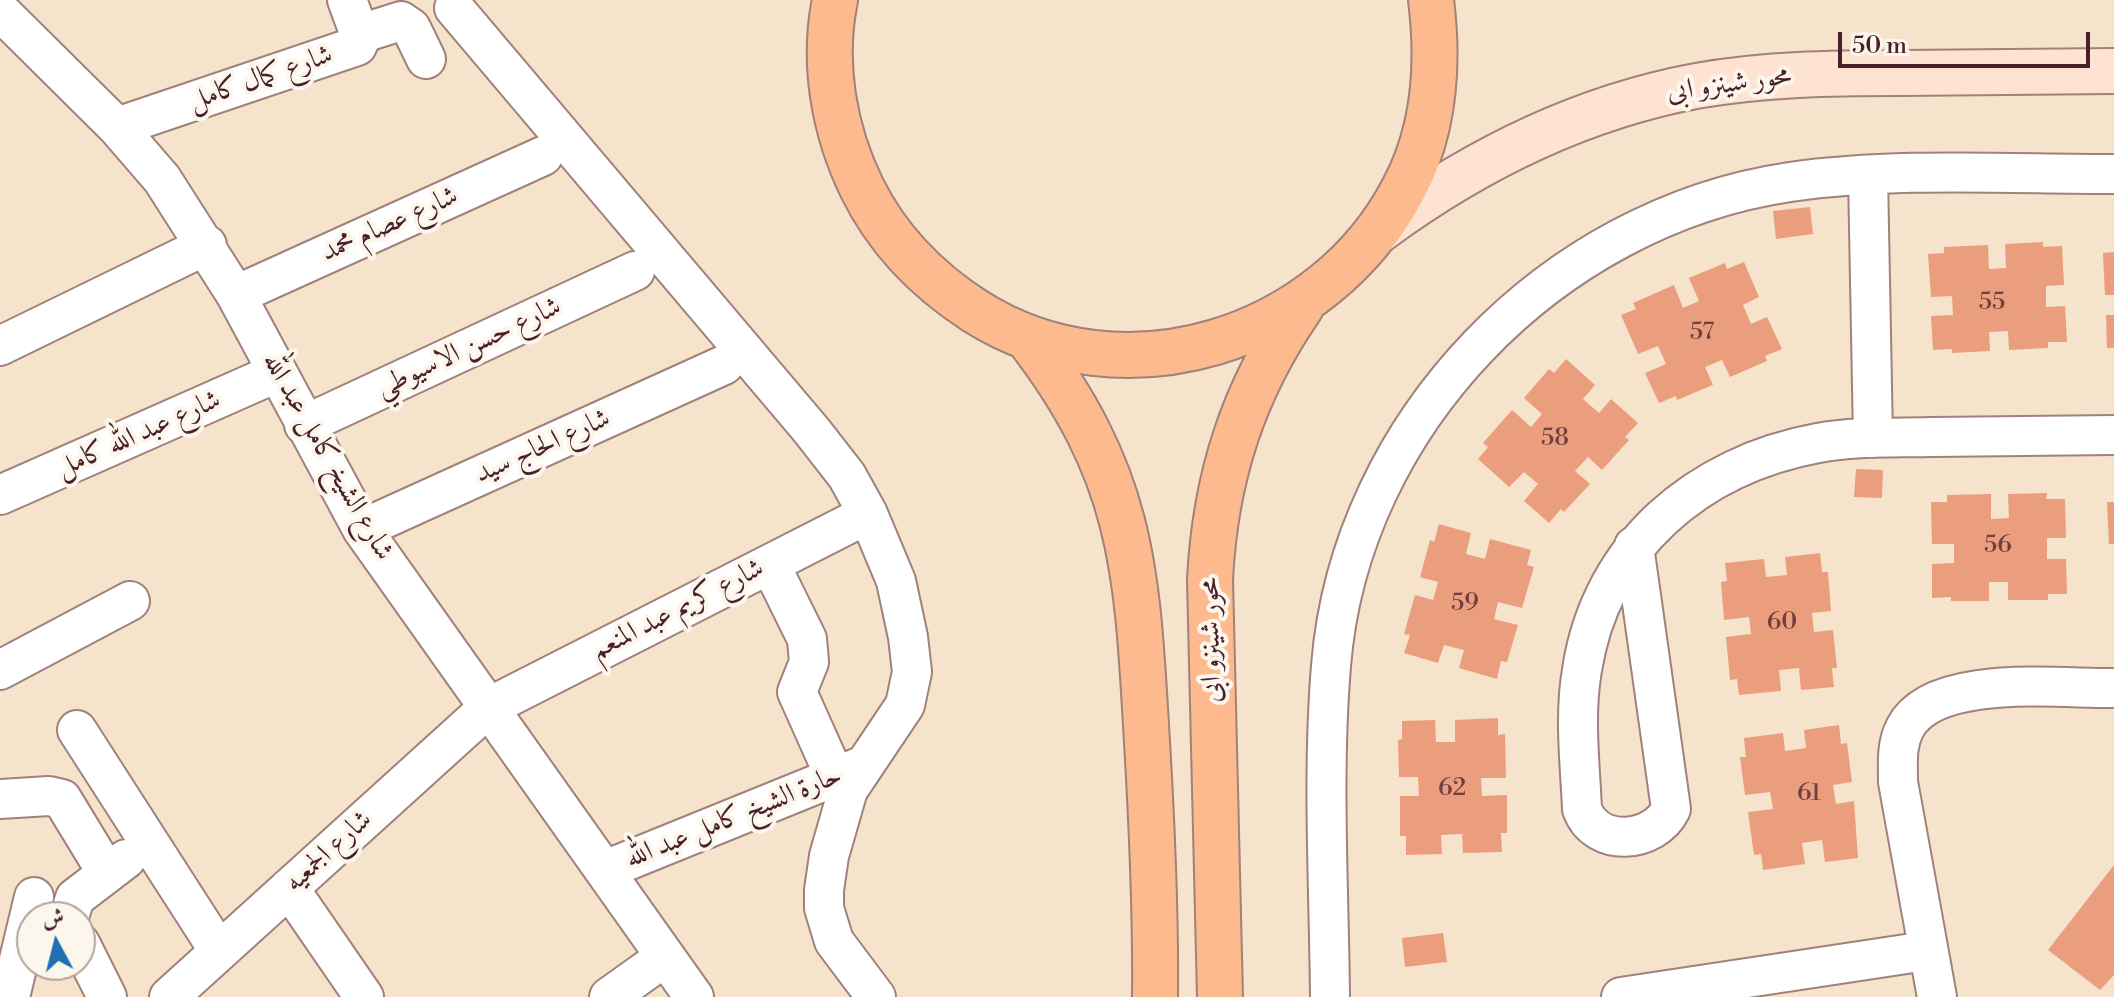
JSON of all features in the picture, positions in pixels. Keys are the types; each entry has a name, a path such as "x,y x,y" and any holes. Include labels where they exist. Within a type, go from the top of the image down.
{"main road":[{"path":"832,3 830,50 837,118 853,170 871,207 895,241 954,298 1027,337 1108,354 1176,352 1230,339 1269,324 1304,303 1344,270 1378,231 1405,187 1424,139 1434,89 1436,37 1431,0"},
{"name":"محور شينزو ابى","path":"1378,231 1456,178 1540,135 1629,103 1694,86 1802,74 2114,71"},
{"name":"محور شينزو ابى","path":"1220,997 1210,580 1212,536 1230,447 1243,409 1260,372 1304,303"},
{"path":"1027,337 1071,398 1100,452 1116,493 1134,564 1156,897 1155,997"}],"street":[{"path":"454,8 812,431 847,476 868,514 896,581 912,672 905,705 849,771"},
{"name":"شارع الشيخ كامل عبد الله","path":"0,11 16,49 117,127 162,179 207,245 236,295 362,529 694,997"},
{"path":"354,17 401,21 411,28 426,59"},
{"name":"شارع كمال كامل","path":"117,127 357,46 354,17"},
{"name":"شارع عصام محمد","path":"236,295 543,156"},
{"path":"1330,997 1331,664 1345,586 1364,526 1405,440 1451,375 1506,318 1582,261 1637,229 1711,200 1789,182 1868,175 2114,174"},
{"path":"1868,175 1873,438"},
{"path":"0,346 207,245"},
{"name":"شارع حسن الاسيوطي","path":"304,425 635,271"},
{"name":"شارع الحاج سيد","path":"362,529 724,365"},
{"name":"شارع عبد الله كامل","path":"0,495 276,373"},
{"path":"1634,546 1671,809 1664,824 1651,833 1613,837 1598,833 1587,823 1582,809 1578,714 1582,669 1592,626 1610,585 1634,546 1671,508 1717,478 1767,457 1818,443 1873,438 2114,435"},
{"name":"شارع كريم عبد المنعم","path":"489,707 868,514"},
{"path":"770,564 807,639 809,662 797,692 849,771 848,790 829,856 824,908 834,941 876,997"},
{"path":"0,670 130,601"},
{"path":"1937,997 1926,951 1898,782 1897,751 1905,727 1916,713 1938,698 1968,690 2114,688"},
{"name":"شارع الجمعيه","path":"169,997 489,707"},
{"path":"77,730 219,951"},
{"name":"حارة الشيخ كامل عبد الله","path":"605,870 849,771"},
{"path":"0,799 49,796 62,799 107,873"},
{"path":"74,901 149,841"},
{"path":"289,888 364,997"},
{"path":"10,997 34,897"},
{"path":"1621,997 1926,951"},
{"path":"609,997 665,957"},
{"path":"96,975 107,997"}],"building":[{"path":"1810,207 1813,234 1776,239 1773,211"},
{"path":"2043,242 2043,247 2062,246 2064,285 2046,286 2046,307 2065,306 2067,342 2048,342 2048,348 2009,350 2008,331 1989,332 1990,351 1952,353 1952,349 1933,350 1931,316 1953,315 1952,296 1931,297 1928,254 1944,253 1944,247 1988,245 1989,269 2006,268 2005,244"},
{"path":"2114,252 2114,295 2105,295 2103,253"},
{"path":"1744,262 1759,297 1743,305 1751,324 1767,317 1782,349 1765,356 1767,361 1730,377 1722,360 1705,367 1713,385 1677,400 1676,396 1659,403 1645,373 1666,364 1658,346 1638,354 1621,315 1636,309 1633,303 1674,285 1683,308 1699,301 1689,278 1725,263 1727,269"},
{"path":"2106,315 2114,315 2114,348 2107,348"},
{"path":"1566,359 1595,385 1583,399 1599,413 1611,399 1638,423 1625,437 1629,440 1602,470 1588,457 1575,471 1590,484 1549,523 1524,501 1538,484 1524,472 1509,487 1478,459 1488,447 1483,443 1512,410 1531,427 1542,414 1524,398 1549,369 1554,373"},
{"path":"1856,469 1883,470 1882,498 1854,497"},
{"path":"2047,493 2046,499 2065,499 2066,538 2047,538 2047,559 2066,559 2067,594 2048,594 2048,600 2008,600 2008,582 1989,582 1989,601 1932,598 1932,564 1954,563 1954,544 1932,544 1931,502 1947,502 1947,495 1991,494 1991,519 2009,518 2008,494"},
{"path":"2107,502 2114,502 2114,544 2109,544"},
{"path":"1439,524 1471,533 1466,554 1485,559 1490,539 1531,550 1527,565 1534,567 1522,608 1498,602 1494,619 1518,625 1507,662 1501,661 1497,679 1459,668 1464,650 1444,645 1438,663 1404,653 1410,635 1404,634 1415,595 1433,600 1438,582 1420,577 1430,540 1434,542"},
{"path":"1820,553 1822,572 1828,572 1831,611 1812,613 1814,632 1833,630 1837,668 1832,668 1834,687 1801,690 1799,668 1779,670 1781,691 1739,695 1737,679 1730,680 1726,637 1751,634 1749,617 1724,620 1721,582 1727,581 1725,563 1764,559 1766,577 1787,575 1785,557"},
{"path":"1498,718 1498,735 1505,734 1506,778 1481,778 1482,796 1507,795 1507,833 1501,833 1502,852 1463,853 1462,834 1441,835 1442,854 1406,855 1406,836 1400,836 1400,796 1419,796 1418,777 1399,777 1398,740 1402,739 1402,721 1435,720 1436,742 1455,742 1455,720"},
{"path":"1839,725 1841,744 1847,743 1852,782 1833,785 1836,804 1854,801 1858,858 1825,862 1822,840 1802,843 1805,864 1763,870 1761,854 1754,855 1748,812 1773,809 1770,792 1745,795 1740,757 1746,757 1744,738 1783,733 1785,751 1806,748 1804,730"},
{"path":"2114,865 2114,975 2100,990 2048,950"},
{"path":"1443,933 1447,962 1405,967 1402,938"}]}
